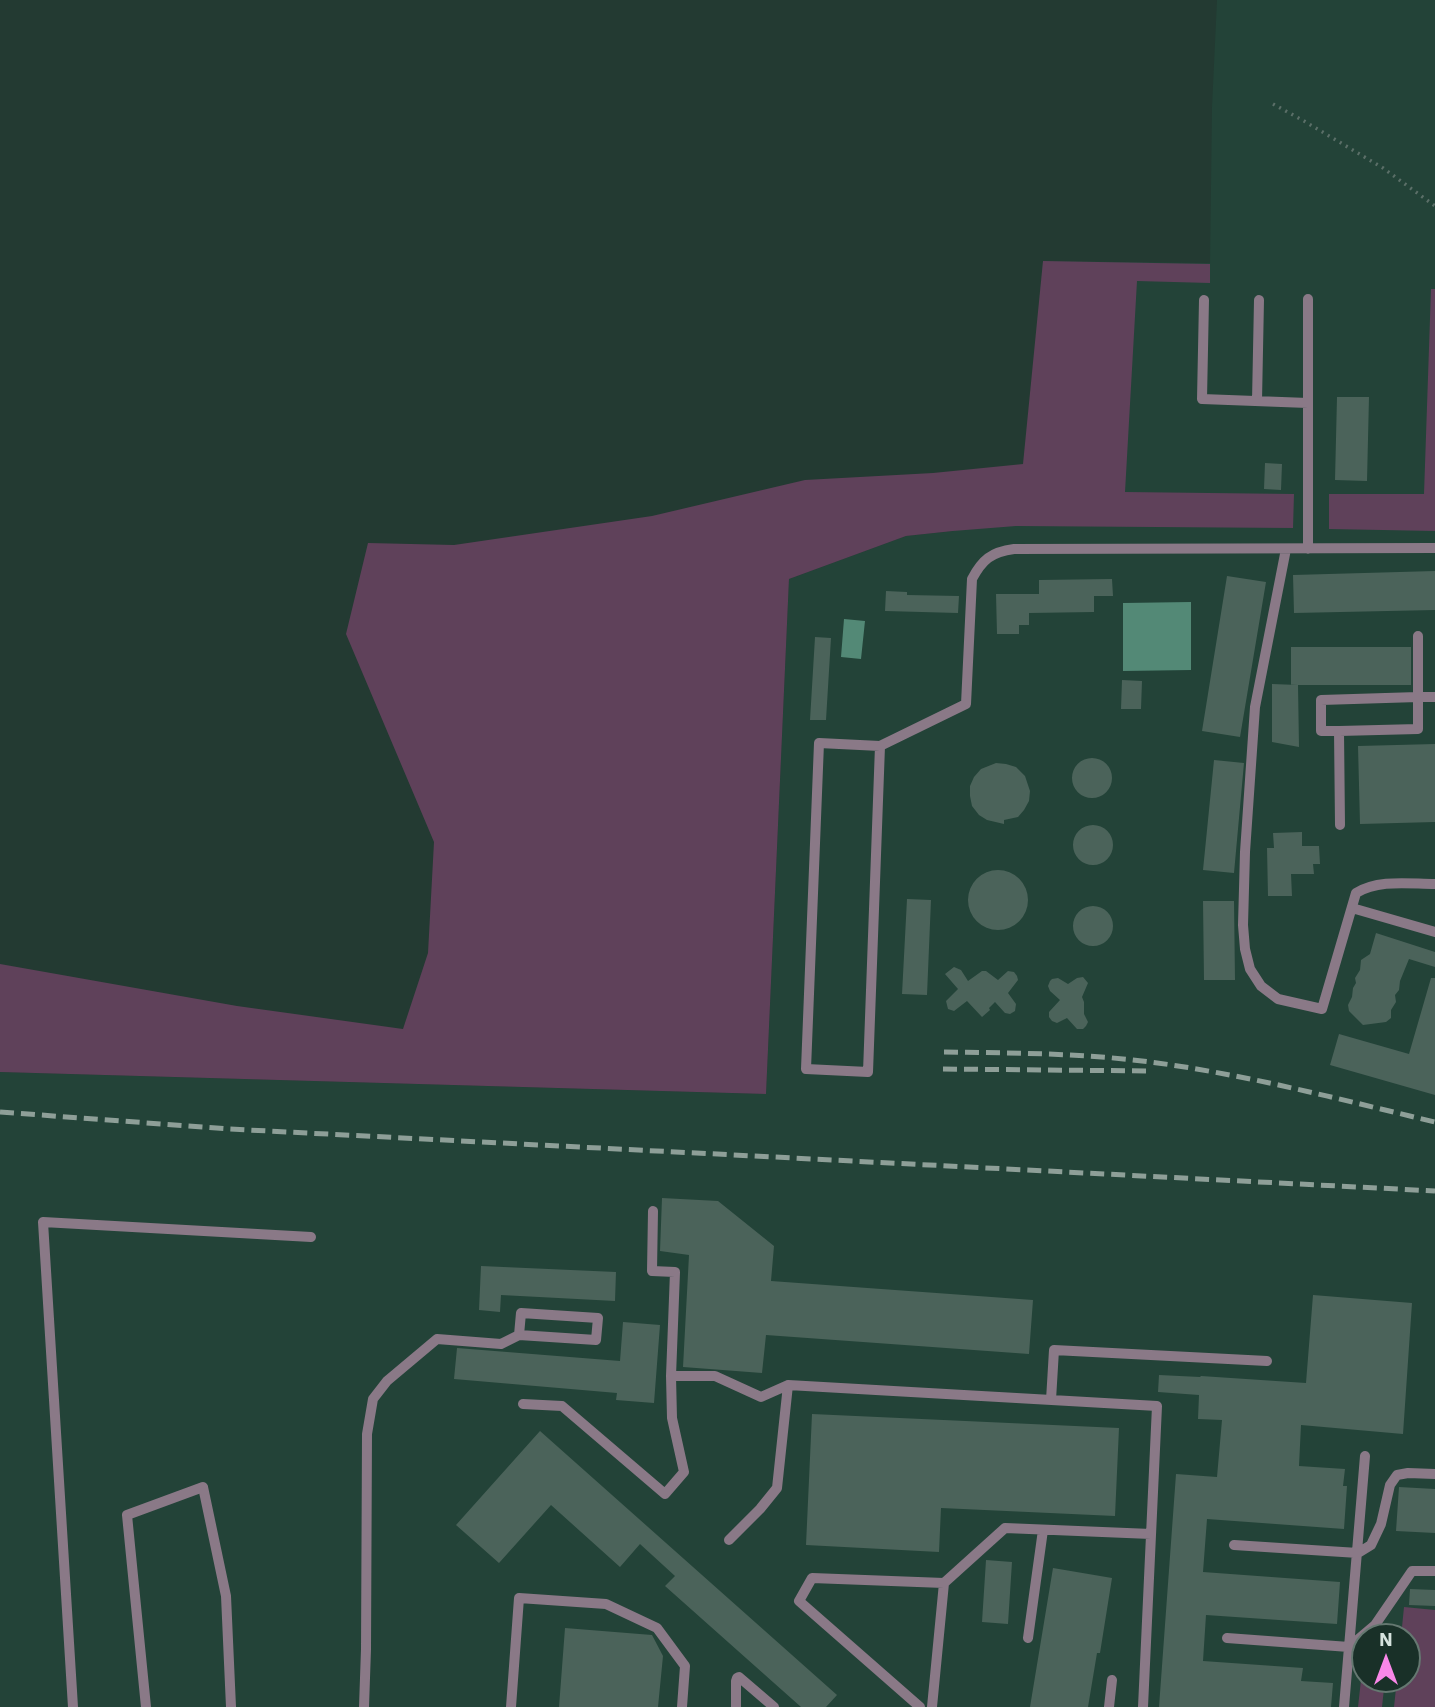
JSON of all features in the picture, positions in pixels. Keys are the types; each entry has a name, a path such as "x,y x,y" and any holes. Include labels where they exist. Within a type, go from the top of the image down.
{"lane":[{"path":"1308,299 1308,548"},
{"path":"1204,300 1202,399 1308,403"},
{"path":"1257,401 1259,300"},
{"path":"880,746 868,1072 806,1069 820,743 880,746 966,704 972,579 986,559 999,551 1014,549 1435,548"},
{"path":"1286,549 1255,706 1243,925 1250,969 1261,986 1278,999 1322,1009 1356,893 1383,884 1435,884"},
{"path":"1418,636 1418,697 1418,729 1321,731 1321,700 1418,697 1435,697"},
{"path":"1339,731 1340,825"},
{"path":"1352,908 1435,932"},
{"path":"523,1404 562,1406 665,1494 684,1472 672,1418 675,1272 652,1271 653,1211"},
{"path":"74,1707 43,1222 311,1237"},
{"path":"365,1707 367,1434 373,1399 387,1381 437,1339 501,1344 519,1335 596,1340 597,1318 520,1313 519,1335"},
{"path":"1051,1400 1054,1350 1267,1361"},
{"path":"671,1376 715,1376 761,1397 788,1385 1157,1406 1143,1707"},
{"path":"729,1540 777,1488 788,1385"},
{"path":"1344,1707 1366,1456"},
{"path":"1234,1545 1358,1553 1370,1545 1381,1524 1390,1485 1397,1475 1435,1474"},
{"path":"146,1707 127,1515 203,1487 226,1595 231,1707"},
{"path":"932,1707 944,1583 1005,1528 1151,1534"},
{"path":"1028,1638 1043,1530"},
{"path":"1227,1638 1349,1647 1375,1625 1412,1571 1435,1571"},
{"path":"920,1707 799,1601 812,1578 944,1583"},
{"path":"510,1707 519,1598 606,1604 657,1628 685,1666 682,1707"},
{"path":"736,1707 736,1681 739,1677 774,1707"},
{"path":"1109,1707 1111,1680"}],"path":[{"path":"1273,104 1383,168 1435,206"}],"shaded area":[{"path":"1217,0 1435,0 1435,1707 0,1707 0,1072 766,1094 789,579 906,536 954,531 1024,464 1043,261 1210,263 1212,107"},
{"path":"1043,261 1210,264 1210,283 1137,281 1125,492 1294,494 1293,528 1016,526 953,531 906,536 789,579 766,1094 0,1072 0,964 237,1006 403,1029 428,953 434,842 346,634 368,543 454,545 652,516 805,480 933,473 1023,464"},
{"path":"1431,289 1435,289 1435,531 1329,529 1329,494 1424,494"},
{"path":"1191,602 1191,670 1123,671 1123,603"},
{"path":"844,619 865,621 861,659 841,657"},
{"path":"1404,1607 1435,1610 1435,1707 1394,1707 1396,1693 1421,1693 1421,1623 1402,1623"},
{"path":"1360,1693 1384,1693 1382,1707 1358,1707"}],"building":[{"path":"1337,397 1369,397 1367,481 1335,480"},
{"path":"1265,463 1282,464 1281,490 1264,489"},
{"path":"1435,571 1435,610 1294,613 1293,575"},
{"path":"1227,576 1266,582 1240,737 1202,731"},
{"path":"1112,579 1113,596 1094,596 1094,612 1029,613 1029,625 1019,625 1019,634 997,634 996,594 1039,594 1039,580"},
{"path":"886,591 907,592 907,595 959,596 958,613 885,611"},
{"path":"815,637 831,638 826,720 810,720"},
{"path":"1291,647 1411,647 1411,685 1291,685"},
{"path":"1122,680 1142,681 1141,709 1121,709"},
{"path":"1272,684 1298,685 1299,747 1272,742"},
{"path":"1435,744 1435,822 1360,824 1358,746"},
{"path":"1092,758 1100,759 1106,764 1111,770 1111,786 1106,792 1100,797 1092,798 1084,797 1078,792 1073,786 1072,778 1073,770 1078,764 1084,759"},
{"path":"1214,760 1244,763 1234,873 1203,870"},
{"path":"996,763 1016,767 1025,776 1030,791 1024,810 1018,817 1004,820 1004,824 979,815 972,806 970,796 974,777 981,769"},
{"path":"1093,825 1101,826 1107,831 1112,837 1112,853 1107,859 1101,864 1093,865 1085,864 1079,859 1074,853 1073,845 1074,837 1079,831 1085,826"},
{"path":"1302,832 1302,846 1319,846 1320,864 1313,864 1314,874 1291,874 1292,896 1268,896 1267,848 1274,848 1273,833"},
{"path":"998,870 1010,872 1023,883 1028,900 1026,912 1015,925 998,930 986,928 973,917 968,900 970,888 981,875"},
{"path":"907,899 931,900 927,995 902,994"},
{"path":"1203,901 1234,901 1235,980 1204,980"},
{"path":"1093,906 1101,907 1107,912 1112,918 1112,934 1107,940 1101,945 1093,946 1085,945 1079,940 1074,934 1073,926 1074,918 1079,912 1085,907"},
{"path":"1376,933 1435,952 1435,967 1409,959 1395,995 1396,1002 1391,1010 1391,1018 1386,1022 1363,1025 1349,1011 1348,1005 1361,960 1370,954"},
{"path":"954,967 961,970 968,981 982,971 998,980 1008,971 1014,972 1018,980 1008,993 1016,1004 1015,1011 1005,1013 995,1002 982,1017 967,1001 954,1011 948,1009 946,1001 958,989 945,974"},
{"path":"1083,977 1088,983 1082,997 1088,1022 1086,1026 1077,1029 1067,1018 1057,1023 1052,1021 1049,1012 1060,1000 1050,991 1050,981 1058,978 1068,984"},
{"path":"1431,978 1435,978 1435,1095 1330,1065 1339,1034 1409,1054"},
{"path":"662,1198 718,1201 774,1246 771,1281 1033,1300 1029,1354 766,1335 762,1373 683,1367 689,1255 660,1251"},
{"path":"481,1266 616,1272 615,1301 501,1295 500,1312 479,1310"},
{"path":"1313,1295 1412,1303 1403,1434 1301,1425 1299,1466 1345,1469 1343,1486 1347,1486 1344,1529 1207,1519 1203,1572 1340,1582 1337,1624 1206,1615 1203,1661 1303,1668 1301,1681 1333,1683 1331,1707 1159,1707 1176,1474 1217,1477 1222,1420 1198,1419 1199,1395 1158,1392 1159,1375 1306,1383"},
{"path":"623,1322 660,1325 654,1403 616,1400 617,1393 454,1379 457,1348 620,1361"},
{"path":"812,1414 1119,1428 1115,1516 941,1508 939,1552 806,1545"},
{"path":"540,1431 837,1695 826,1707 801,1707 665,1586 675,1576 640,1544 620,1567 551,1505 499,1563 456,1525"},
{"path":"1399,1487 1435,1489 1435,1533 1396,1531"},
{"path":"986,1560 1012,1562 1008,1624 982,1622"},
{"path":"1053,1568 1112,1578 1088,1707 1030,1707"},
{"path":"1410,1589 1435,1590 1435,1606 1409,1605"},
{"path":"565,1628 652,1635 663,1656 658,1707 559,1707"}],"railway":[{"path":"944,1052 1092,1056 1179,1066 1289,1087 1435,1122"},
{"path":"943,1069 1150,1071"},
{"path":"0,1112 229,1129 1435,1191"}]}
